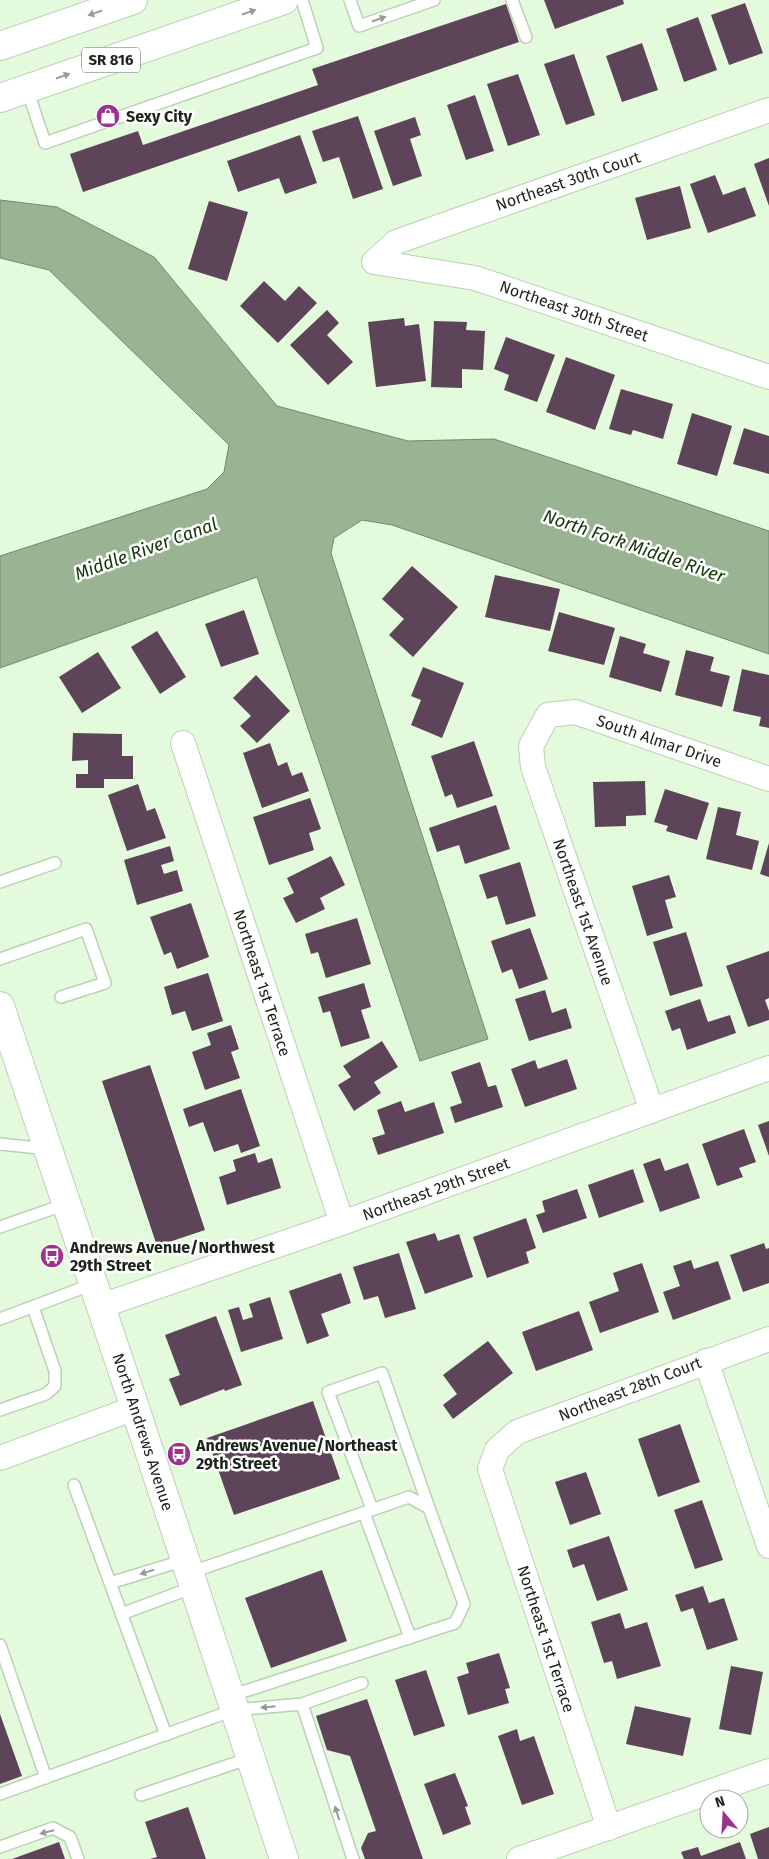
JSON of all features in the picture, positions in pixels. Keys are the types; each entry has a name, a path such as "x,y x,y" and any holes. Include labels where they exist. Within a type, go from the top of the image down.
{"main road":[{"path":"0,46 133,0"},
{"name":"SR 816","path":"0,98 286,1"},
{"name":"North Andrews Avenue","path":"0,1006 284,1859"}],"street":[{"name":"Northeast 30th Court","path":"374,262 396,242 769,110"},
{"name":"Northeast 30th Street","path":"374,262 475,278 769,378"},
{"name":"South Almar Drive","path":"548,714 574,712 769,779"},
{"name":"Northeast 1st Avenue","path":"548,714 531,746 533,767 652,1111"},
{"name":"Northeast 1st Terrace","path":"183,744 342,1223"},
{"name":"Northeast 29th Street","path":"97,1295 342,1223 769,1068"},
{"name":"Northeast 28th Court","path":"498,1450 517,1432 769,1339"},
{"path":"706,1361 769,1546"},
{"path":"0,1457 135,1408"},
{"name":"Northeast 1st Terrace","path":"498,1450 490,1469 609,1828"},
{"path":"519,1859 769,1771"}],"lane":[{"path":"350,0 359,26 434,0"},
{"path":"512,0 526,37"},
{"path":"27,89 45,143 317,48 286,1"},
{"path":"0,882 55,863"},
{"path":"0,959 86,930 105,983 61,997"},
{"path":"0,1144 48,1149"},
{"path":"0,1227 66,1204"},
{"path":"0,1319 33,1307 97,1295"},
{"path":"0,1410 46,1394 56,1386 55,1372 33,1307"},
{"path":"0,1794 166,1735 232,1703 410,1637 454,1623 464,1604 382,1374 328,1392 410,1637"},
{"path":"74,1485 166,1735"},
{"path":"110,1583 189,1573 408,1497 429,1508"},
{"path":"122,1614 189,1573"},
{"path":"0,1646 46,1778"},
{"path":"232,1703 302,1704 362,1682"},
{"path":"302,1704 352,1859"},
{"path":"141,1795 250,1758"},
{"path":"0,1847 53,1828 70,1837 78,1859"}],"water":[{"path":"0,200 57,207 154,257 277,406 408,441 494,439 769,531 769,654 392,525 362,520 334,538 331,553 488,1039 420,1061 257,577 0,668 0,556 207,489 224,472 229,445 49,270 0,258"}],"building":[{"path":"544,0 623,0 624,4 555,29"},
{"path":"745,3 763,53 729,65 711,15"},
{"path":"506,4 519,42 83,192 70,154 138,131 143,145 318,85 312,69"},
{"path":"698,17 717,70 684,82 666,29"},
{"path":"642,43 658,90 622,102 606,56"},
{"path":"574,54 595,115 566,125 544,64"},
{"path":"518,74 540,135 508,146 487,84"},
{"path":"475,95 494,151 466,160 447,105"},
{"path":"358,116 383,189 353,199 339,157 323,162 312,131"},
{"path":"415,117 421,135 410,139 422,176 393,186 374,131"},
{"path":"300,135 317,183 285,194 279,178 238,192 227,161"},
{"path":"769,158 769,206 754,164"},
{"path":"715,175 723,195 745,187 756,216 708,233 690,184"},
{"path":"680,186 691,228 647,240 635,198"},
{"path":"209,201 248,212 227,281 188,269"},
{"path":"264,281 285,301 299,286 317,303 278,343 240,306"},
{"path":"327,310 339,323 327,335 353,362 328,385 290,345"},
{"path":"404,318 405,326 419,324 426,381 376,387 368,322"},
{"path":"434,321 467,322 466,330 485,331 483,370 462,369 462,388 431,387"},
{"path":"506,337 555,355 537,402 504,390 509,375 494,369"},
{"path":"566,357 615,375 595,430 546,412"},
{"path":"621,389 673,404 663,439 633,430 631,435 609,429"},
{"path":"692,413 732,426 717,476 677,464"},
{"path":"744,428 769,436 769,474 733,464"},
{"path":"412,566 458,607 413,657 389,635 404,619 382,599"},
{"path":"495,575 560,589 550,631 485,617"},
{"path":"244,610 259,654 221,667 205,624"},
{"path":"559,612 615,628 604,665 548,651"},
{"path":"157,631 186,677 160,694 131,647"},
{"path":"620,636 646,644 643,653 670,661 661,692 609,677"},
{"path":"686,650 714,657 710,671 730,676 722,707 675,695"},
{"path":"98,652 121,688 82,713 59,677"},
{"path":"423,667 464,683 442,738 411,725 421,700 411,696"},
{"path":"742,669 769,675 769,728 759,726 761,717 733,711"},
{"path":"256,675 290,711 257,743 240,726 251,716 233,698"},
{"path":"73,733 122,734 122,756 133,756 133,779 104,779 104,788 76,788 76,774 88,774 88,760 72,761"},
{"path":"474,741 493,796 457,808 452,794 445,797 431,756"},
{"path":"270,743 278,766 287,762 292,776 302,772 309,791 262,808 243,753"},
{"path":"645,781 646,815 626,816 626,826 595,827 593,782"},
{"path":"138,784 147,811 155,808 166,838 127,851 108,795"},
{"path":"665,789 709,803 697,840 666,831 668,826 654,822"},
{"path":"310,798 321,829 309,833 314,850 269,865 253,817"},
{"path":"496,805 510,849 465,864 459,845 437,852 429,828"},
{"path":"718,807 741,812 736,835 759,841 752,870 706,859"},
{"path":"769,843 769,877 760,874"},
{"path":"170,846 174,861 161,865 164,874 177,870 183,891 137,905 124,860"},
{"path":"331,856 345,885 320,898 325,909 296,923 283,898 294,893 287,878"},
{"path":"520,862 536,916 506,925 497,896 487,899 479,875"},
{"path":"669,875 676,897 665,900 673,928 647,936 632,886"},
{"path":"191,903 209,957 177,969 171,952 164,955 150,917"},
{"path":"357,918 371,964 326,978 318,952 311,954 305,934"},
{"path":"530,928 548,979 519,989 512,969 502,973 491,941"},
{"path":"686,932 703,986 670,996 653,942"},
{"path":"769,951 769,998 765,1000 769,1011 769,1020 748,1027 726,966"},
{"path":"208,973 223,1021 192,1031 185,1011 172,1015 164,987"},
{"path":"364,983 371,1007 361,1010 370,1038 341,1047 330,1011 323,1013 318,997"},
{"path":"545,990 552,1013 566,1008 572,1028 529,1041 515,999"},
{"path":"700,999 708,1022 730,1015 736,1033 687,1050 680,1028 672,1031 665,1011"},
{"path":"231,1025 239,1049 231,1052 240,1078 205,1090 192,1052 211,1045 207,1033"},
{"path":"382,1041 398,1067 374,1082 381,1093 354,1111 338,1085 351,1077 343,1066"},
{"path":"567,1059 577,1089 525,1107 511,1069 535,1060 538,1069"},
{"path":"480,1062 488,1087 496,1085 503,1107 455,1123 450,1107 462,1103 451,1072"},
{"path":"150,1065 205,1230 157,1246 102,1081"},
{"path":"241,1089 260,1146 241,1153 238,1144 214,1152 203,1122 189,1127 183,1109"},
{"path":"401,1101 405,1112 434,1102 444,1133 378,1155 372,1138 385,1134 377,1110"},
{"path":"769,1121 769,1156 758,1125"},
{"path":"744,1129 756,1162 739,1168 743,1177 717,1186 702,1144"},
{"path":"255,1153 258,1163 272,1158 281,1188 227,1205 219,1177 236,1171 233,1160"},
{"path":"660,1158 665,1171 688,1163 700,1198 660,1212 643,1164"},
{"path":"633,1169 644,1202 599,1218 588,1185"},
{"path":"577,1189 587,1218 543,1233 536,1215 545,1212 542,1201"},
{"path":"526,1218 536,1248 526,1252 529,1263 487,1278 473,1237"},
{"path":"435,1233 438,1241 459,1234 473,1277 425,1294 406,1242"},
{"path":"764,1243 766,1249 769,1248 769,1283 743,1292 730,1255"},
{"path":"399,1253 416,1309 385,1318 378,1296 364,1300 353,1267"},
{"path":"691,1260 694,1269 718,1261 731,1299 673,1320 663,1292 680,1286 673,1266"},
{"path":"642,1263 659,1312 600,1333 589,1302 619,1291 613,1273"},
{"path":"341,1273 351,1303 321,1314 329,1336 307,1344 289,1291"},
{"path":"270,1297 283,1339 241,1352 228,1310 239,1307 243,1320 253,1317 249,1304"},
{"path":"579,1311 593,1350 536,1371 522,1332"},
{"path":"216,1316 242,1385 225,1391 224,1389 180,1406 169,1379 180,1375 165,1335"},
{"path":"488,1341 513,1373 453,1419 443,1405 457,1394 443,1375"},
{"path":"313,1401 340,1479 234,1515 207,1438"},
{"path":"680,1424 700,1482 658,1497 638,1439"},
{"path":"586,1472 601,1514 570,1525 555,1482"},
{"path":"702,1500 723,1560 695,1569 674,1510"},
{"path":"609,1536 628,1590 597,1601 584,1564 573,1568 567,1550"},
{"path":"322,1570 347,1641 271,1668 245,1598"},
{"path":"703,1586 709,1603 724,1598 738,1640 707,1650 693,1608 681,1612 675,1595"},
{"path":"620,1613 625,1629 647,1622 661,1666 617,1679 612,1661 604,1663 591,1622"},
{"path":"499,1653 510,1688 505,1689 509,1703 468,1715 457,1677 469,1673 466,1663"},
{"path":"731,1666 763,1672 751,1735 719,1729"},
{"path":"426,1670 445,1726 414,1736 395,1680"},
{"path":"367,1699 423,1859 365,1859 361,1848 368,1833 376,1831 350,1756 327,1750 316,1716"},
{"path":"635,1706 691,1718 683,1756 626,1744"},
{"path":"0,1714 22,1776 0,1784"},
{"path":"517,1729 520,1741 534,1736 554,1794 522,1805 498,1736"},
{"path":"455,1773 468,1806 465,1807 471,1824 443,1835 424,1784"},
{"path":"188,1807 206,1859 150,1859 157,1857 145,1822"},
{"path":"769,1827 769,1859 758,1859 750,1834"},
{"path":"59,1842 65,1859 12,1859"},
{"path":"740,1842 746,1859 684,1859 681,1852 698,1847 701,1856"}],"place":[{"name":"Sexy City","path":"108,116"},
{"name":"Andrews Avenue/Northwest 29th Street","path":"52,1256"},
{"name":"Andrews Avenue/Northeast 29th Street","path":"179,1454"}],"water label":[{"name":"North Fork Middle River","path":"634,546"},
{"name":"Middle River Canal","path":"146,549"}]}
